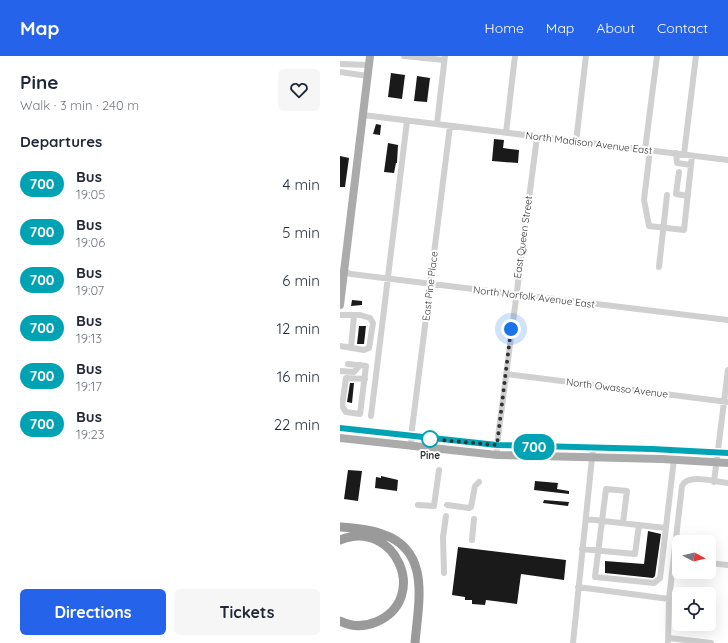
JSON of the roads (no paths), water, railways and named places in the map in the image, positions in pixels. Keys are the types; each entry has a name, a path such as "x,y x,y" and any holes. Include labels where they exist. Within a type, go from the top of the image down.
{"highway":[{"path":"340,526 383,534 401,544 410,555 420,584 415,643"},
{"path":"340,540 362,536 383,543 392,551 399,562 403,573 404,585 398,603 384,618 372,624 360,626 353,626 340,621"}],"main road":[{"path":"340,305 342,272 370,56"},
{"path":"340,428 411,437 497,445 728,453"},
{"path":"340,438 497,456 674,459 728,463"}],"street":[{"path":"404,56 445,58 437,124"},
{"path":"506,133 516,56"},
{"path":"576,142 586,56"},
{"path":"657,56 644,200 649,226 684,230 692,156"},
{"path":"684,154 696,56"},
{"path":"340,64 369,65"},
{"path":"340,72 368,76"},
{"name":"North Madison Avenue East","path":"363,115 728,160"},
{"path":"371,416 407,121"},
{"name":"East Pine Place","path":"412,447 411,437 450,126"},
{"name":"East Queen Street","path":"497,456 497,445 537,137"},
{"path":"676,154 676,160 679,168 676,194 688,196"},
{"path":"679,168 691,165"},
{"path":"659,267 667,195"},
{"name":"North Norfolk Avenue East","path":"342,272 388,279 728,320"},
{"path":"340,315 370,318 372,323 369,348 364,350 340,346"},
{"path":"351,348 354,316"},
{"path":"348,364 366,366 365,379 360,414 346,412 342,406 346,379 348,377 365,379"},
{"path":"340,371 354,372 360,365"},
{"path":"714,482 726,402 728,370"},
{"name":"North Owasso Avenue","path":"506,374 726,402"},
{"path":"573,643 593,448"},
{"path":"623,523 627,492 606,489 595,577 654,583 660,578 674,459"},
{"path":"418,505 434,506 439,470"},
{"path":"678,535 682,486 687,480 728,484"},
{"path":"447,505 471,507 475,486 479,482"},
{"path":"670,497 680,498"},
{"path":"444,573 443,537 446,516"},
{"path":"472,540 474,519"},
{"path":"586,519 665,528"},
{"path":"582,549 635,554 639,525"},
{"path":"716,564 728,565"},
{"path":"672,579 669,599 668,640 711,643"},
{"path":"578,587 669,599"}],"place":[{"name":"Pine","path":"430,439"}]}
